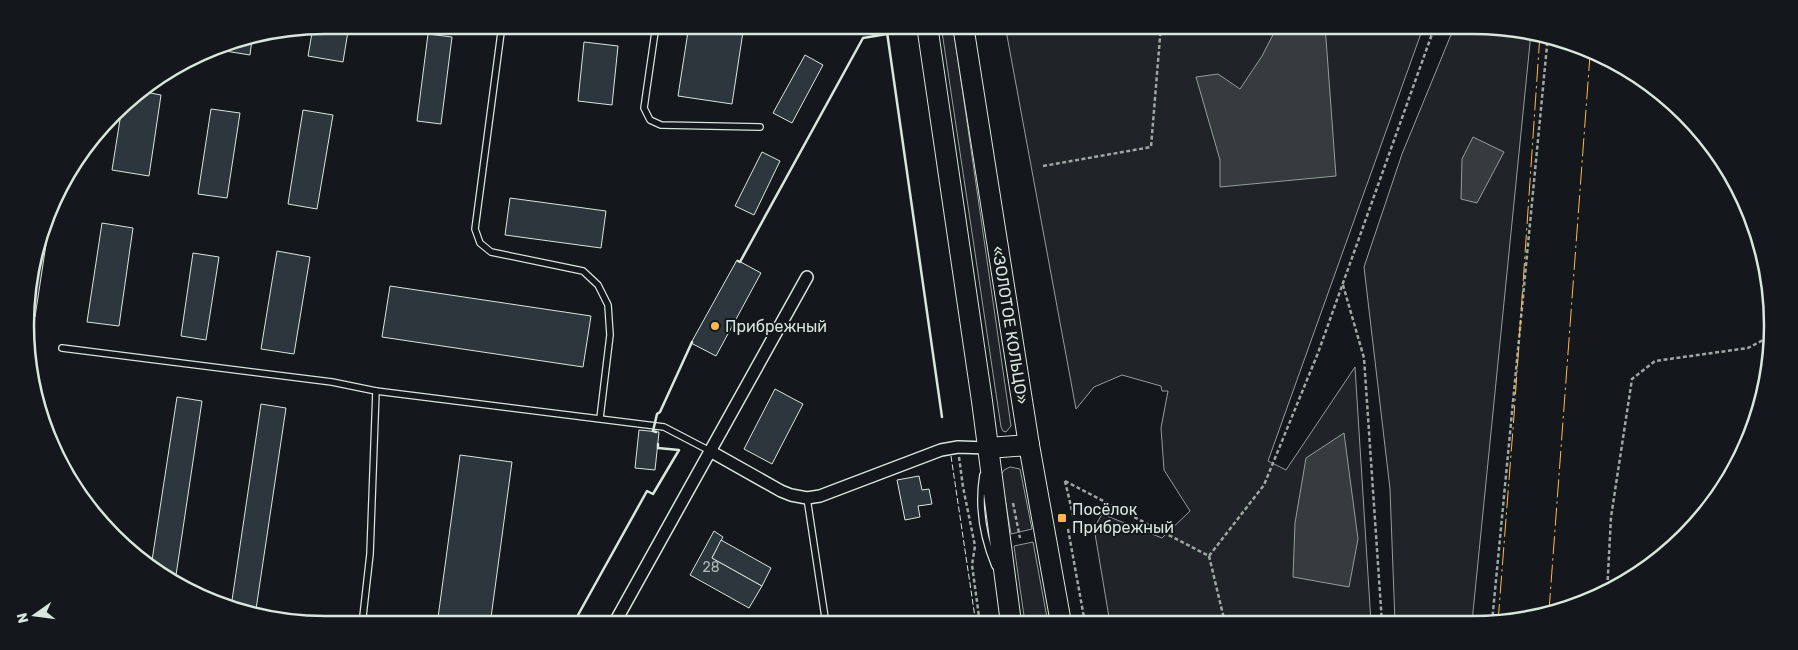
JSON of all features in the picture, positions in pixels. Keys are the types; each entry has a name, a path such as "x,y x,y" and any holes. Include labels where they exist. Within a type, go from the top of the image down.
{"highway":[{"path":"928,34 988,448 1010,616"},
{"name":"«ЗОЛОТОЕ КОЛЬЦО»","path":"964,34 1029,445 1060,616"},
{"path":"988,448 1029,445"}],"street":[{"path":"618,616 807,277"},
{"path":"710,451 791,495 807,498 828,493 936,452 958,447 988,448"}],"lane":[{"path":"501,34 475,229 480,243 491,252 583,271 598,285 608,305 610,335 600,418"},
{"path":"655,34 644,108 650,120 661,125 760,127"},
{"path":"62,348 664,427 710,451"},
{"path":"363,616 370,554 376,390"},
{"path":"807,498 825,616"}],"path":[{"path":"1043,166 1151,147 1160,34"},
{"path":"1209,556 1264,485 1318,353 1432,34"},
{"path":"1493,616 1547,44"},
{"path":"1343,284 1364,358 1382,616"},
{"path":"1608,583 1611,517 1632,379 1655,361 1748,348 1764,340"},
{"path":"958,447 963,487 975,546 972,565 979,616"},
{"path":"1076,528 1065,481 1209,556 1223,616"},
{"path":"1012,495 1020,538"},
{"path":"1068,529 1085,616"}],"shaded area":[{"path":"942,34 954,34 1011,426 1006,432 1001,427"},
{"path":"1007,34 1421,34 1268,461 1286,470 1355,367 1371,616 1109,616 1094,528 1102,514 1162,538 1190,511 1164,470 1161,428 1168,391 1162,391 1161,386 1122,375 1094,387 1076,409"},
{"path":"1273,34 1326,34 1336,176 1220,187 1220,160 1196,77 1218,74 1240,89 1262,56"},
{"path":"1451,34 1492,34 1530,39 1473,616 1395,616 1390,489 1364,267 1402,154"},
{"path":"1473,137 1504,152 1477,203 1461,199 1462,159"},
{"path":"1344,433 1358,539 1349,587 1293,577 1295,523 1306,458"},
{"path":"1010,467 1020,469 1032,529 1011,534 1001,475 1004,470"},
{"path":"1033,542 1047,616 1024,616 1014,546"}],"building":[{"path":"312,34 348,34 343,62 308,56"},
{"path":"428,34 452,37 441,124 417,121"},
{"path":"688,34 743,34 732,104 678,96"},
{"path":"584,42 618,46 612,105 578,101"},
{"path":"251,44 250,55 226,51"},
{"path":"805,55 823,65 792,123 773,113"},
{"path":"150,93 161,95 149,176 112,170 120,118"},
{"path":"211,109 240,113 227,198 198,194"},
{"path":"303,110 333,115 317,209 288,204"},
{"path":"762,152 780,161 754,215 735,206"},
{"path":"510,198 606,211 601,248 505,235"},
{"path":"102,223 133,228 119,326 87,322"},
{"path":"47,240 35,317 36,287"},
{"path":"277,251 310,257 294,354 261,349"},
{"path":"193,253 219,257 206,340 181,336"},
{"path":"737,260 761,273 716,356 691,343"},
{"path":"390,286 591,316 583,367 382,337"},
{"path":"775,389 803,404 772,464 744,449"},
{"path":"177,397 202,401 176,575 152,559"},
{"path":"261,404 286,408 256,608 232,601"},
{"path":"639,430 659,432 655,470 635,468"},
{"path":"460,455 512,462 491,616 438,616"},
{"path":"919,476 922,490 929,489 932,504 918,506 920,517 905,520 897,480"},
{"path":"714,531 723,537 712,558 762,586 749,608 690,575"},
{"path":"721,540 771,568 762,586 712,558"}],"fence":[{"path":"951,456 975,616"}],"wall":[{"path":"887,34 942,417"},
{"path":"738,261 740,262 863,38 887,34"},
{"path":"656,432 653,431 657,414 660,412 692,342"},
{"path":"577,616 647,491 653,494 679,450 658,448 658,444"}],"power":[{"path":"1499,615 1539,42"},
{"path":"1549,606 1590,59"}],"place":[{"name":"Прибрежный","path":"715,326"},
{"name":"Посёлок Прибрежный","path":"1062,518"}]}
